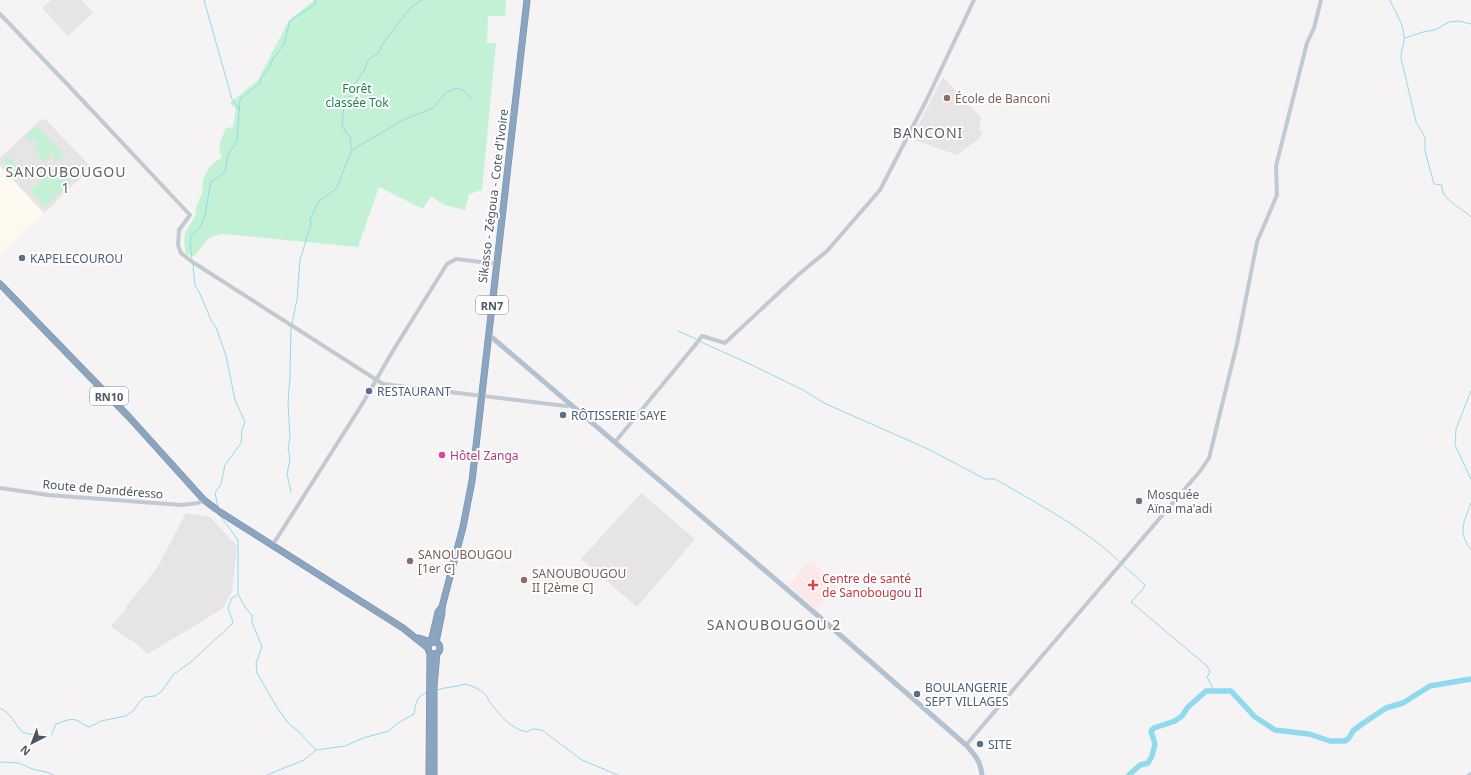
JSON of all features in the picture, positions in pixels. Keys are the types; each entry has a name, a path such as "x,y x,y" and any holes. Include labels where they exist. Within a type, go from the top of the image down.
{"highway":[{"name":"Sikasso - Zégoua - Cote d'Ivoire","path":"432,648 442,613 442,607 469,500 527,0"},
{"name":"RN10","path":"0,284 129,417 204,500 272,546 403,628 432,648"},
{"name":"RN7","path":"432,648 431,711 434,775"},
{"name":"RN7","path":"429,775 432,719"}],"main road":[{"path":"488,334 966,745 975,755 981,766 982,775"}],"street":[{"path":"615,442 702,336 725,343 799,274 827,251 880,190 926,101 974,0"},
{"path":"966,745 1141,542 1200,472 1209,458 1237,344 1257,242 1277,195 1276,166 1306,43 1314,28 1321,0"},
{"path":"0,14 70,86 190,215 179,230 178,245 181,253 193,262 383,384 566,406 572,405"},
{"path":"272,546 448,264 456,259 497,264"},
{"name":"Route de Dandéresso","path":"0,488 48,495 182,505 204,500"}],"shaded area":[{"path":"51,0 82,0 93,13 68,36 42,8"},
{"name":"École de Banconi","path":"943,77 981,118 979,129 983,133 977,140 957,155 911,139"},
{"path":"45,119 90,166 90,169 44,213 0,166 0,158 40,120"},
{"path":"0,166 44,213 0,254"},
{"path":"641,493 695,539 637,607 581,559"},
{"path":"186,513 210,517 237,546 232,592 222,609 148,654 133,641 123,636 111,626 127,608 126,607 157,568"},
{"name":"Centre de santé de Sanobougou II","path":"810,560 838,584 816,609 789,585"}],"green space":[{"name":"Forêt classée Tok","path":"313,0 506,0 505,16 488,16 487,43 496,43 482,190 469,194 465,210 444,205 431,196 423,209 379,187 358,247 224,234 208,239 193,256 186,254 184,242 185,233 195,216 196,208 202,193 203,180 210,166 222,157 220,153 220,146 221,139 226,128 233,127 236,109 230,103 258,80 289,20"},
{"path":"36,126 59,149 63,156 55,162 53,160 56,155 52,152 48,154 50,158 45,163 39,158 40,152 34,147 38,142 34,139 31,142 27,139 28,133"},
{"path":"8,156 21,170 16,174 3,160"},
{"path":"56,165 71,181 45,207 30,191"}],"waterway":[{"path":"204,0 232,99 239,109"},
{"path":"192,260 190,243 191,236 200,227 205,216 211,182 225,172 228,155 237,141 240,99 260,83 261,78 284,44 290,21 315,4 316,0"},
{"path":"352,149 350,143 351,137 347,134 342,125 344,106 349,99 354,85 365,69 368,60 378,53 384,42 411,7 422,0"},
{"path":"1390,0 1403,28 1404,42 1401,58 1416,122 1425,137 1425,151 1434,184 1442,185 1444,195 1471,217"},
{"path":"1405,38 1435,30 1449,22 1459,21 1471,24"},
{"path":"292,324 297,299 300,260 311,224 310,219 319,201 336,189 352,150 403,120 433,108 446,92 457,88 463,90 472,99"},
{"path":"193,265 195,285 212,322 216,327 226,356 235,400 245,422 242,430 241,443 225,465 221,484 215,493 218,507"},
{"path":"291,327 288,402 290,438 288,448 290,459 287,474 291,492"},
{"path":"678,331 696,339"},
{"path":"701,342 805,391 824,403 928,449 985,479 995,479 1044,507 1075,527 1090,537 1119,561"},
{"path":"1471,391 1456,429 1455,445 1471,479"},
{"path":"1471,503 1463,527 1464,537 1471,550"},
{"path":"219,514 238,540 238,594 252,615 252,622 262,647 256,663 257,673 278,709 289,724 298,731 316,750"},
{"path":"1122,564 1145,585 1131,602 1207,666 1210,672 1207,677 1215,692"},
{"path":"0,708 12,718 22,732 51,736 56,724 66,720 76,720 90,727 101,721 126,716 134,710 139,702 145,697 155,696 162,691 173,675 192,661 232,624 233,622 228,608 232,598 237,595"},
{"path":"1129,775 1140,765 1148,763 1152,756 1155,744 1151,731 1154,728 1175,721 1182,716 1188,707 1206,691 1231,691 1255,717 1275,730 1309,734 1330,741 1345,741 1349,738 1353,731 1386,708 1403,703 1430,686 1471,679"},
{"path":"437,690 465,684 476,688 485,694 499,714 516,728 526,732 533,729 542,730 582,760 618,775"},
{"path":"267,775 304,760 316,750 345,746 363,738 389,731 398,723 414,714 416,703 419,698 428,692"},
{"path":"0,762 19,763 32,769 54,775"}],"place":[{"name":"École de Banconi","path":"947,98"},
{"name":"KAPELECOUROU","path":"22,258"},
{"name":"RESTAURANT","path":"369,391"},
{"name":"RÔTISSERIE SAYE","path":"563,415"},
{"name":"Hôtel Zanga","path":"442,455"},
{"name":"Mosquée Aïna ma'adi","path":"1139,501"},
{"name":"SANOUBOUGOU [1er C]","path":"410,561"},
{"name":"SANOUBOUGOU II [2ème C]","path":"524,580"},
{"name":"Centre de santé de Sanobougou II","path":"813,585"},
{"name":"BOULANGERIE SEPT VILLAGES","path":"917,694"},
{"name":"SITE","path":"980,744"}],"district":[{"name":"BANCONI","path":"928,132"},
{"name":"SANOUBOUGOU 1","path":"66,180"},
{"name":"SANOUBOUGOU 2","path":"774,624"}]}
